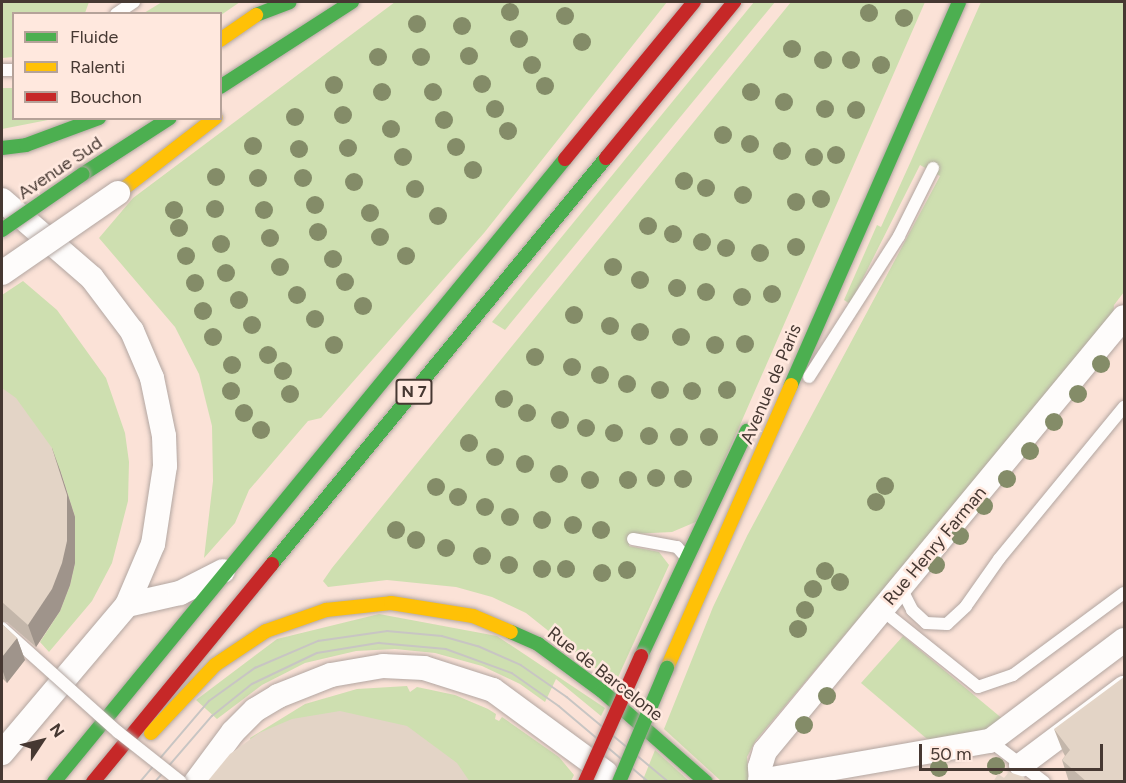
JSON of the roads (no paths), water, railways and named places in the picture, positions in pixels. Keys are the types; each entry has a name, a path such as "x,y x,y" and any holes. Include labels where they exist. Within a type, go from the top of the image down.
{"main road":[{"path":"222,39 263,8 290,2"},
{"path":"222,105 226,83 352,2"},
{"name":"N 7","path":"54,782 693,2"},
{"name":"N 7","path":"93,782 734,2"},
{"name":"Avenue de Paris","path":"618,782 826,301 959,2"},
{"path":"2,148 26,145 94,120"},
{"name":"Avenue Sud","path":"2,230 167,120"},
{"path":"118,194 210,120"},
{"path":"802,320 826,301"},
{"path":"585,782 640,656 755,414"},
{"name":"Rue de Barcelone","path":"105,782 215,665 251,640 283,624 326,610 379,603 428,606 473,616 538,644 602,691 706,782"}],"street":[{"path":"2,273 118,194"},
{"path":"2,200 92,278 132,331 152,378 164,436 162,500 153,544 127,605 2,753"},
{"name":"Rue Henry Farman","path":"760,781 765,751 1125,317"},
{"path":"127,605 180,593 229,569"},
{"path":"760,781 990,741 1121,647"},
{"path":"196,782 233,732 255,710 278,696 331,675 383,666 424,668 493,690 513,701 618,782"},
{"path":"1021,765 1125,688"}],"lane":[{"path":"119,12 134,2"},
{"path":"778,414 815,370 893,246 933,168"},
{"path":"901,588 912,610 926,623 947,624 966,606 999,559 1125,407"},
{"path":"633,539 677,547 687,558"},
{"path":"882,610 978,687 1013,675 1125,593"},
{"path":"2,628 109,724 181,782"},
{"path":"990,741 1044,782"}],"tram line":[{"path":"140,782 209,701 255,668 318,641 387,631 442,636 478,646 521,665 567,697 669,782"},
{"path":"155,782 212,716 252,684 317,653 379,643 446,649 512,673 559,706 649,782"}]}
